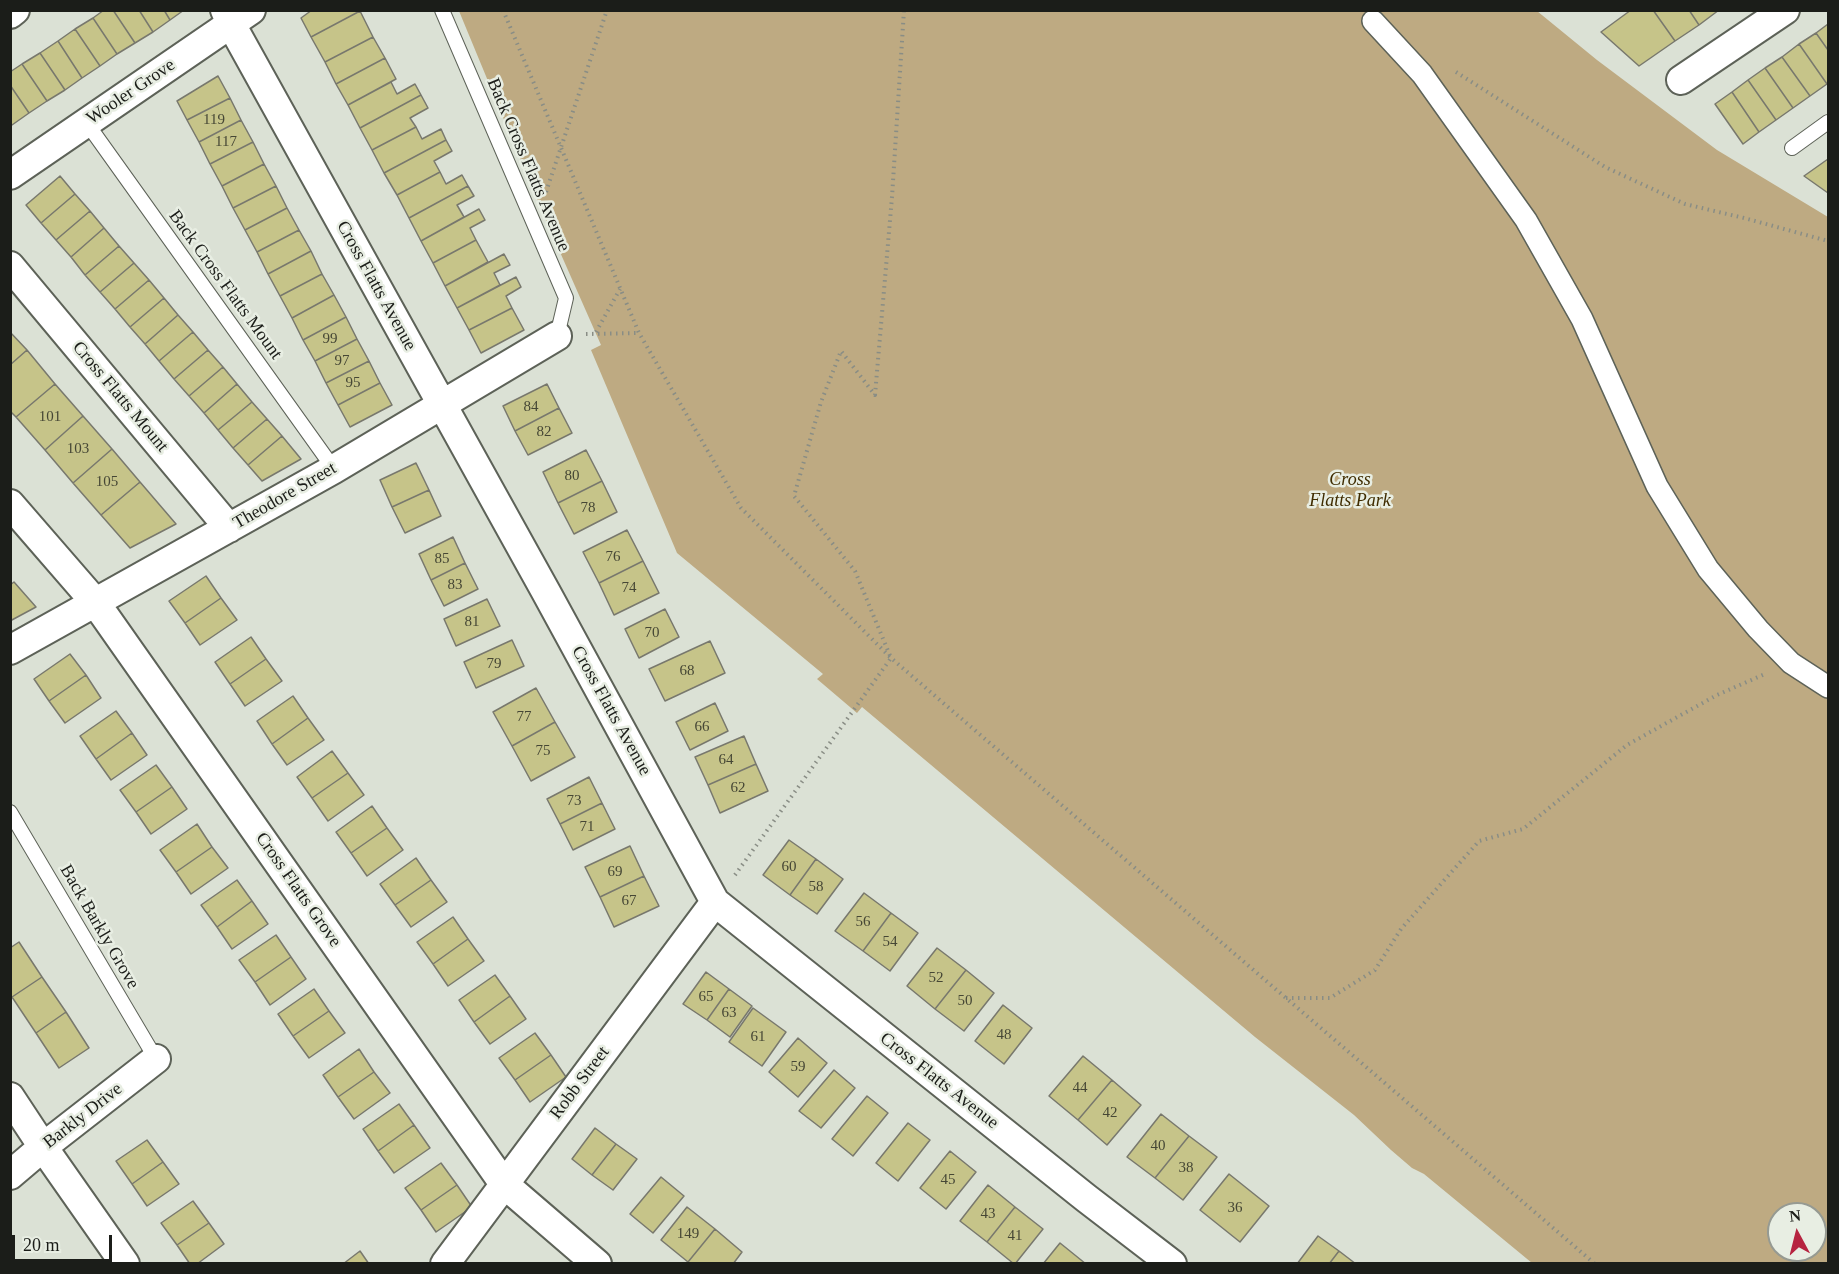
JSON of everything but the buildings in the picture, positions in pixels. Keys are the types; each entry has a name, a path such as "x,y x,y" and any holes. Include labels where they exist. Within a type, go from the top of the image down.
{"street":[{"path":"10,14 15,10"},
{"path":"1681,80 1785,10"},
{"name":"Wooler Grove","path":"10,175 236,15"},
{"name":"Cross Flatts Avenue","path":"236,15 442,405 715,902 1172,1263"},
{"path":"1373,21 1422,74 1526,220 1582,319 1657,486 1708,569 1758,629 1791,663 1828,687"},
{"name":"Cross Flatts Mount","path":"10,266 229,528"},
{"name":"Theodore Street","path":"10,650 334,469 557,336"},
{"name":"Cross Flatts Grove","path":"10,504 95,602 504,1184 597,1263"},
{"name":"Robb Street","path":"445,1263 715,902"},
{"name":"Barkly Drive","path":"10,1175 42,1147 156,1059"},
{"path":"10,1097 42,1147 125,1263"}],"lane":[{"name":"Back Cross Flatts Avenue","path":"442,10 566,298 557,336"},
{"name":"Back Cross Flatts Mount","path":"86,122 334,469"},
{"path":"1791,148 1828,123"},
{"name":"Back Barkly Grove","path":"10,812 156,1059"}],"path":[{"path":"503,10 639,333 741,508 891,658 1595,1263"},
{"path":"544,198 607,10"},
{"path":"891,658 855,571 794,496 821,402 841,351 875,396 892,197 904,10"},
{"path":"1452,69 1605,167 1685,204 1828,242"},
{"path":"596,333 621,289"},
{"path":"557,336 639,333"},
{"path":"715,902 891,658"},
{"path":"1286,998 1330,998 1375,970 1401,929 1479,841 1523,829 1627,745 1716,695 1791,663"}],"green space":[{"name":"Cross Flatts Park","path":"459,11 1537,11 1597,60 1717,150 1828,217 1828,1263 1532,1263 1424,1174 1412,1168 1354,1115 1255,1037 862,707 857,713 817,679 823,674 677,553 591,350 601,345 541,209"}]}
